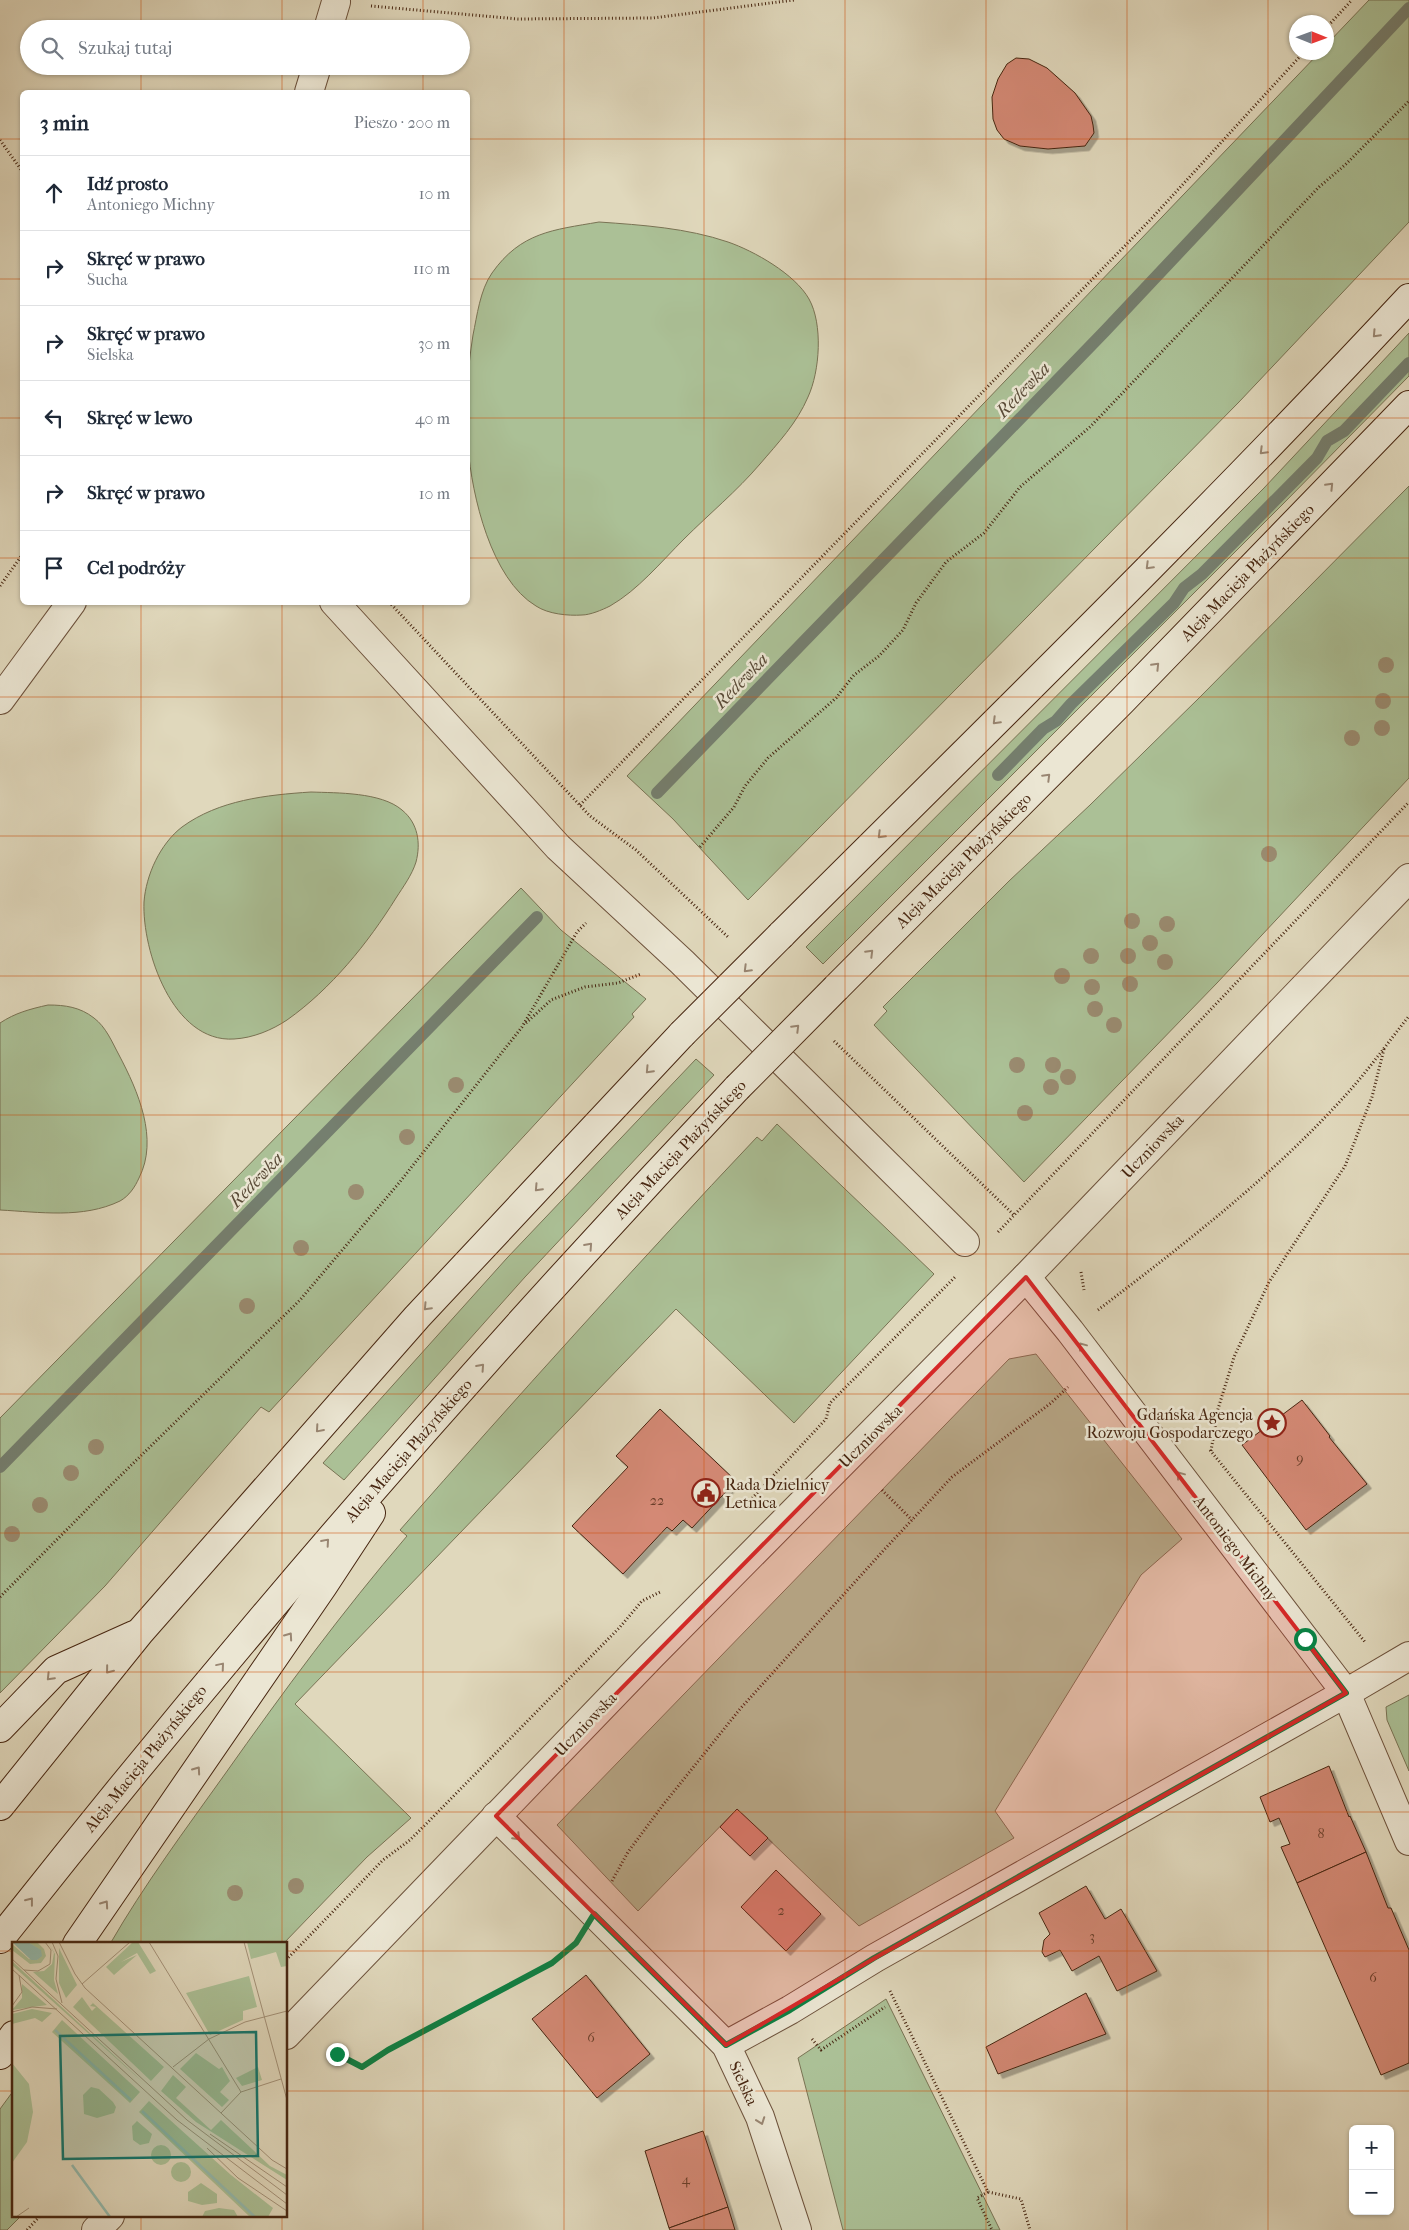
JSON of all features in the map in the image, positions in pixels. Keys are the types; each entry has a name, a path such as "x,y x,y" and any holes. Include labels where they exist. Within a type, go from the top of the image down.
{"main road":[{"path":"331,20 336,2"},
{"path":"310,90 314,75"},
{"path":"0,1806 140,1632 417,1317 682,1034 1059,658 1324,389 1409,298"},
{"name":"Aleja Macieja Płażyńskiego","path":"0,1939 99,1813 190,1703 424,1430 628,1203 737,1088 1122,701 1409,405"},
{"path":"0,700 70,605"},
{"path":"337,605 558,847 677,959 965,1242"},
{"name":"Uczniowska","path":"288,2033 658,1649 1026,1277 1409,878"},
{"name":"Antoniego Michny","path":"1026,1277 1094,1362 1346,1693 1409,1841"},
{"path":"78,1942 323,1586 424,1430"},
{"path":"0,1728 56,1670 140,1632"},
{"path":"726,2045 790,2010 874,1958 1398,1662"},
{"name":"Sielska","path":"496,1816 726,2045 760,2117 797,2230"},
{"path":"0,2055 12,2038"},
{"path":"96,2230 108,2218"}],"path":[{"path":"336,2 528,19 653,18 794,0"},
{"path":"1334,19 1352,0"},
{"path":"580,805 1152,218 1297,60"},
{"path":"700,847 734,807 745,786 768,758 836,698 854,675 879,656 903,630 916,604 946,562 984,533 1020,487 1091,426 1319,187 1345,166 1409,101"},
{"path":"0,140 20,168"},
{"path":"0,586 20,557"},
{"path":"392,605 590,816 636,850 716,926"},
{"path":"995,1234 1409,802"},
{"path":"0,1597 112,1484 300,1300 400,1183 522,1027 577,932 611,897"},
{"path":"522,1027 551,1000 585,987 618,983 677,959"},
{"path":"1097,1311 1220,1213 1298,1144 1352,1088 1409,1016"},
{"path":"1210,1451 1218,1409 1234,1357 1269,1282 1345,1166 1372,1097 1384,1048"},
{"path":"846,1053 1014,1215"},
{"path":"1081,1270 1085,1296"},
{"path":"741,1510 826,1419 830,1403 958,1273"},
{"path":"1091,1303 1103,1318"},
{"path":"337,2054 362,2067 388,2050 552,1963 576,1943 628,1852 734,1716 952,1477 1051,1403 1094,1362"},
{"path":"1204,1444 1398,1662"},
{"path":"882,1490 912,1520"},
{"path":"288,1958 383,1860 410,1840 430,1820 620,1627 642,1600 668,1588"},
{"path":"874,1958 988,2192"},
{"path":"790,2010 820,2050 885,2007"},
{"path":"992,2230 977,2198 988,2192 1021,2199 1030,2230"},
{"path":"27,2230 38,2218"}],"highlighted area":[{"path":"1026,1277 1346,1693 875,1958 726,2045 496,1816"}],"green space":[{"path":"1369,0 1409,0 1409,222 1239,402 748,900 673,819 627,776 1312,60 1334,60 1334,37"},
{"path":"599,222 632,224 697,233 738,246 773,264 803,290 813,309 818,334 815,374 804,406 793,424 760,464 742,484 630,592 600,611 582,615 564,615 541,609 520,593 507,577 496,557 479,512 470,467 470,356 482,295 488,280 503,259 526,241 539,235"},
{"path":"1409,333 1409,376 823,964 806,947 1264,488"},
{"path":"1409,486 1409,778 1217,983 1024,1182 874,1025 887,1011 883,1007 1009,881 1199,698"},
{"path":"311,792 346,793 371,797 393,804 402,810 412,821 417,834 418,848 414,867 385,915 361,948 333,980 303,1008 281,1024 255,1035 234,1039 213,1036 194,1026 178,1010 165,990 156,968 145,922 145,892 151,871 167,842 182,827 196,818 227,805 260,797"},
{"path":"521,888 561,930 646,999 632,1014 634,1017 269,1412 261,1407 105,1586 0,1693 0,1418"},
{"path":"48,1005 66,1006 89,1014 102,1026 108,1035 133,1084 144,1115 147,1147 145,1163 134,1188 129,1194 120,1201 106,1207 61,1213 0,1210 0,1023 23,1012"},
{"path":"696,1059 714,1075 525,1277 344,1480 323,1463 507,1258"},
{"path":"777,1124 934,1274 794,1423 676,1309 295,1704 411,1818 367,1857 285,1942 111,1942 165,1858 269,1713 336,1623 407,1536 400,1530 666,1234 757,1137 762,1141"},
{"path":"1036,1354 1182,1539 1141,1575 995,1811 1014,1838 859,1926 737,1809 638,1911 557,1825 1009,1359"},
{"path":"1409,1695 1409,1771 1387,1720 1386,1707"},
{"path":"886,1999 1000,2230 843,2230 798,2058"},
{"path":"12,2093 12,2218 19,2218 7,2230 0,2230 0,2109"}],"building":[{"path":"1016,58 1029,59 1047,68 1075,93 1091,116 1093,125 1094,133 1085,146 1048,149 1020,146 1004,139 997,130 993,119 992,97 998,79 1007,64"},
{"path":"1302,1400 1367,1484 1306,1530 1242,1445"},
{"path":"660,1409 736,1481 692,1528 683,1520 672,1531 667,1527 623,1574 572,1526 628,1467 616,1456"},
{"path":"1329,1766 1349,1817 1366,1852 1297,1883 1281,1847 1290,1844 1279,1818 1270,1822 1260,1797"},
{"path":"737,1809 768,1838 750,1856 720,1827"},
{"path":"1366,1852 1388,1908 1391,1908 1409,1950 1409,2063 1381,2075 1297,1883"},
{"path":"776,1870 821,1914 786,1951 741,1907"},
{"path":"1086,1886 1105,1919 1121,1909 1157,1971 1117,1991 1099,1956 1072,1971 1060,1950 1045,1957 1042,1952 1044,1940 1050,1934 1039,1913"},
{"path":"586,1975 650,2054 597,2098 532,2019"},
{"path":"1086,1993 1106,2034 998,2074 986,2047"},
{"path":"703,2131 728,2207 669,2228 645,2151"},
{"path":"728,2207 735,2230 670,2230 669,2228"}],"waterway":[{"name":"Redewka","path":"657,793 1105,331 1409,8"},
{"path":"998,775 1043,729 1056,721 1174,603 1184,588 1202,574 1317,458 1327,441 1344,431 1409,363"},
{"name":"Redewka","path":"0,1467 537,917"}],"place":[{"name":"Gdańska Agencja Rozwoju Gospodarczego","path":"1272,1423"},
{"name":"Rada Dzielnicy Letnica","path":"706,1493"}],"route":[{"path":"337,2054 362,2067 388,2050 552,1963 576,1943 594,1914 726,2045 790,2010 874,1958 1346,1693 1305,1639"}]}
